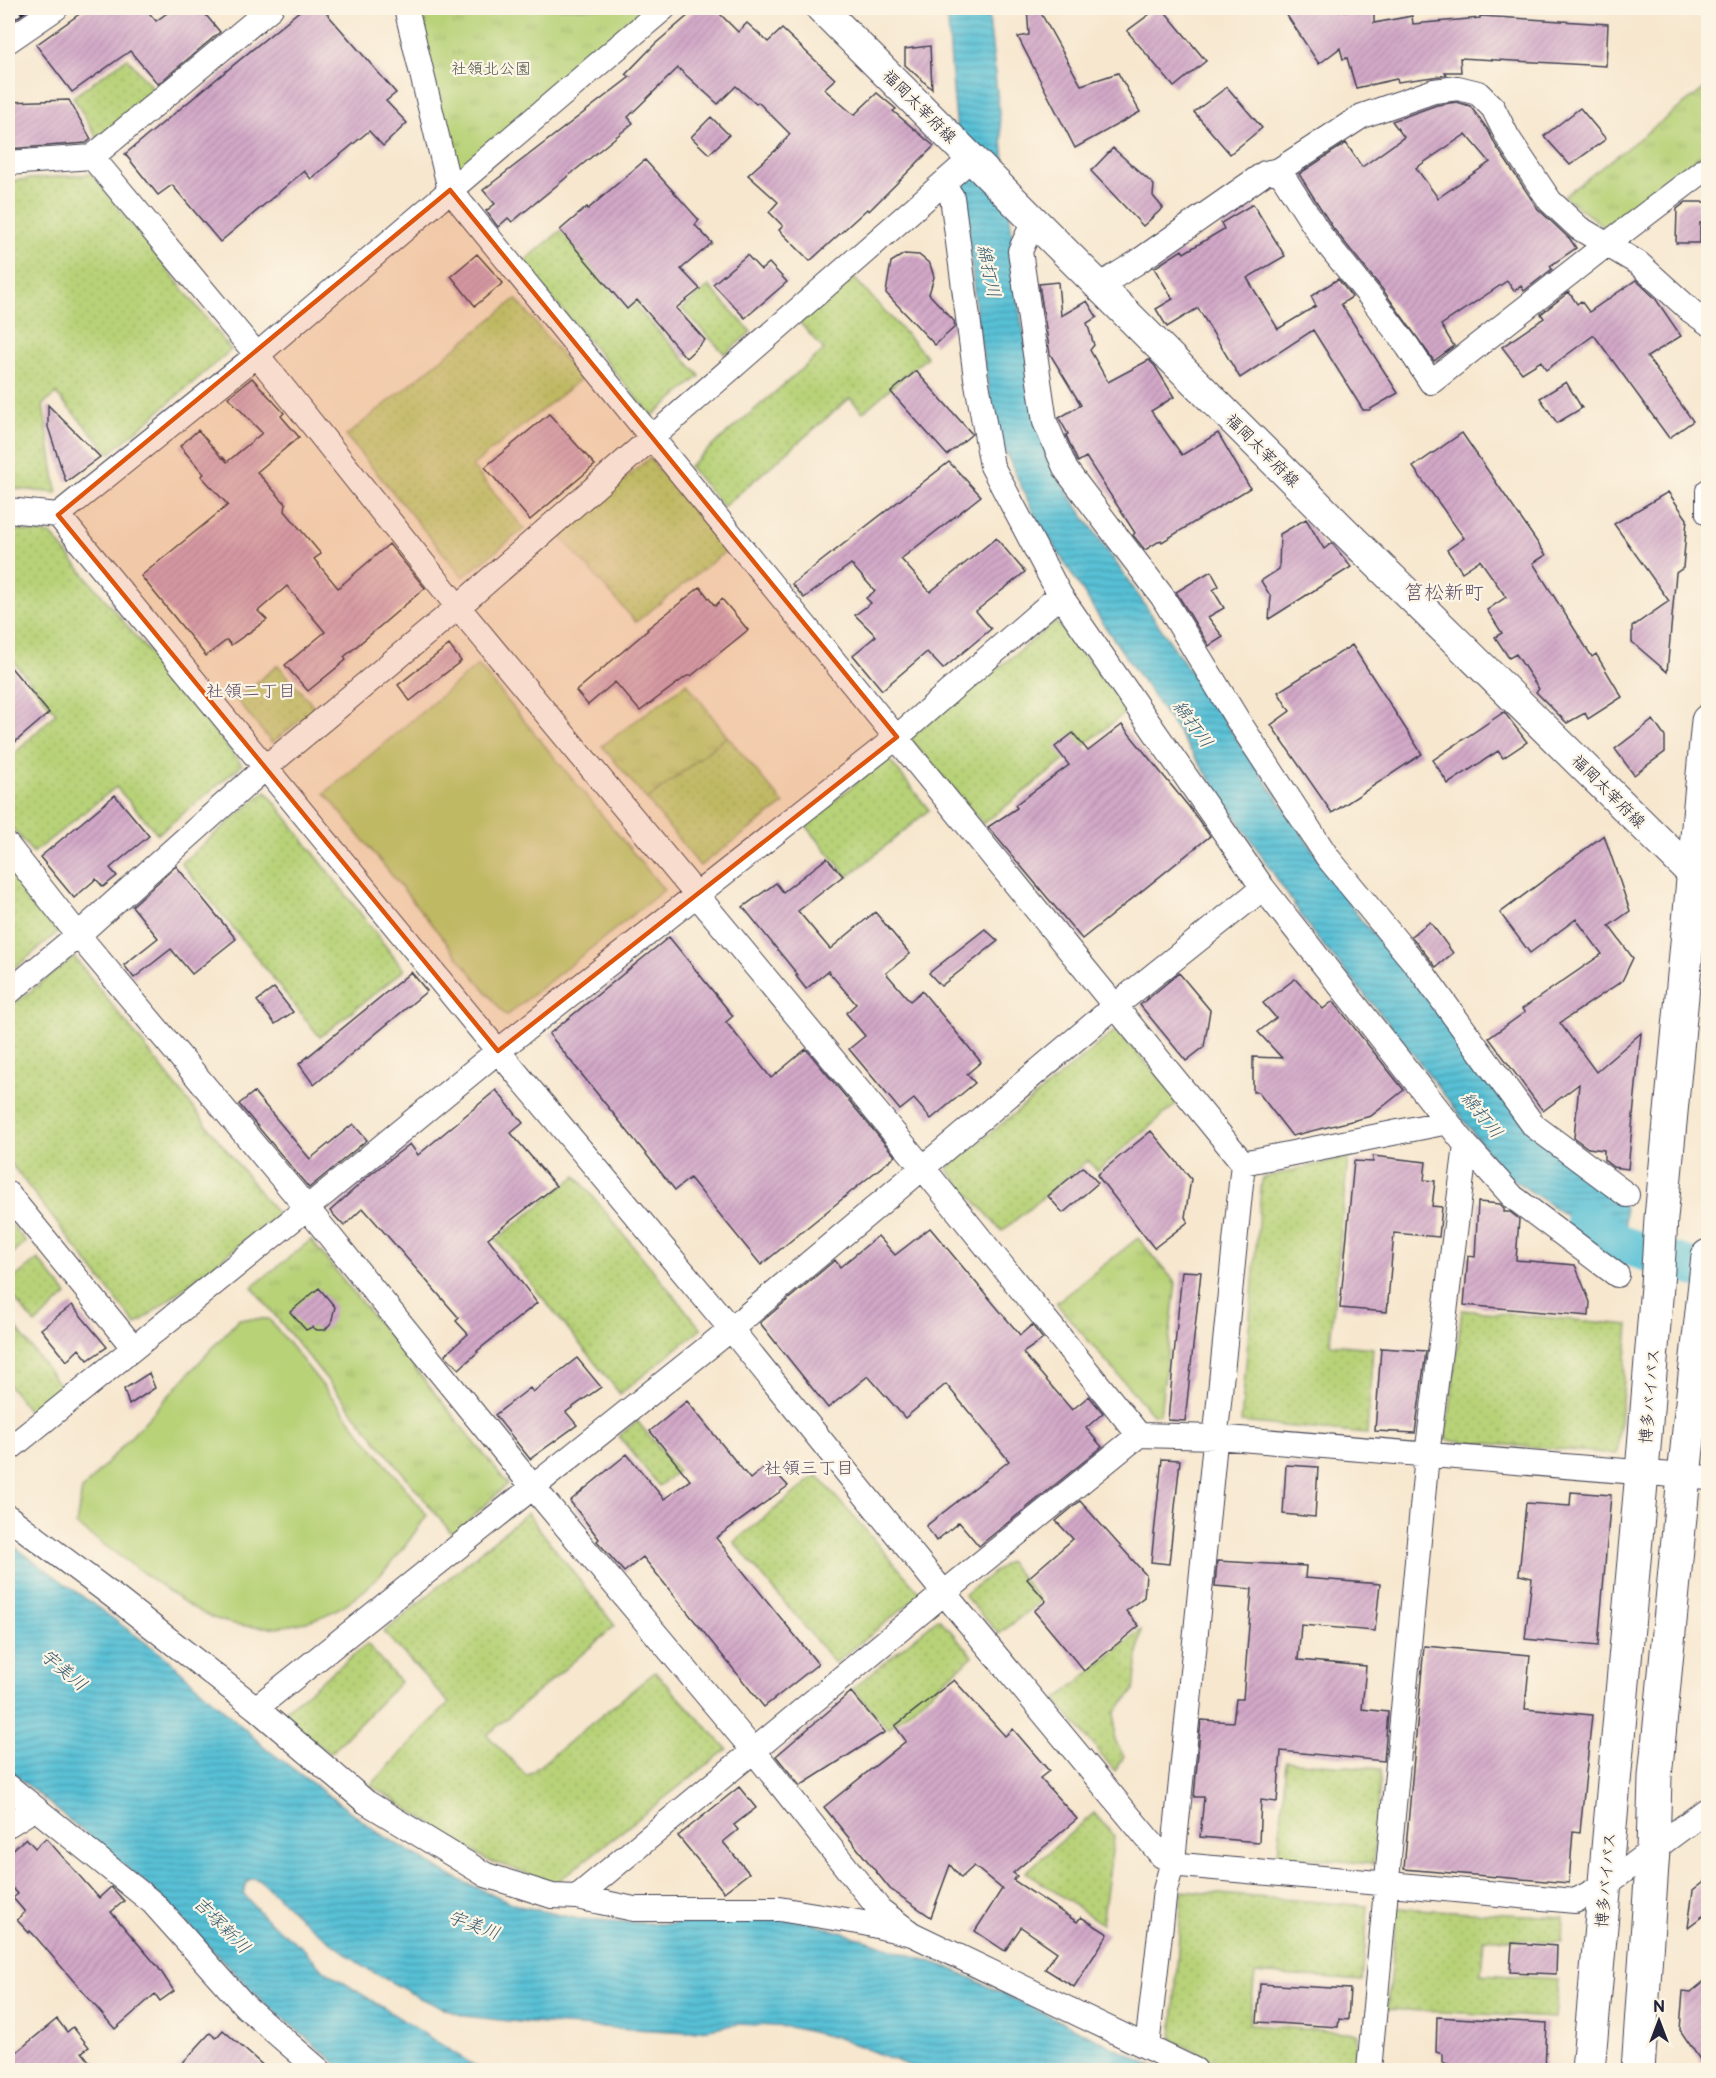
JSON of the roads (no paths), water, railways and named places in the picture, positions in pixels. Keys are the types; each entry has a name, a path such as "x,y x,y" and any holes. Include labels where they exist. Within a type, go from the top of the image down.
{"highway":[{"name":"博多バイパス","path":"1588,2070 1658,1286 1661,1218 1701,882 1708,721"},
{"path":"1638,2070 1653,1850 1655,1777 1696,1477 1702,1307 1708,1256"}],"main road":[{"name":"福岡太宰府線","path":"821,8 956,162 1030,217 1338,525 1701,882"}],"street":[{"path":"8,41 56,8"},
{"path":"8,163 92,157 271,8"},
{"path":"406,8 450,190 1243,1163 1173,1861 1165,1890 1147,2047"},
{"path":"8,510 58,515 257,355 664,8"},
{"path":"1099,286 1136,263 1265,173 1279,170 1362,116 1434,91 1458,88 1478,93 1493,108 1508,138 1550,201 1579,228 1638,263 1691,311 1708,323"},
{"path":"92,157 257,355 458,607 923,1168 1139,1435"},
{"path":"8,993 78,936 266,767 458,607 956,162"},
{"path":"956,162 952,196 976,378 992,466 1060,595 1263,888 1466,1145 1513,1197 1617,1275"},
{"path":"1279,170 1321,236 1379,308 1431,382 1708,167"},
{"path":"1030,217 1020,251 1046,422 1066,470 1162,596 1237,719 1328,858 1422,972 1534,1126 1627,1195"},
{"path":"1708,491 1708,513"},
{"path":"58,515 498,1051 731,1329 944,1593 1162,1856 1181,1865 1575,1901 1605,1885 1708,1809"},
{"path":"8,1449 498,1051 897,737 1060,595"},
{"path":"8,846 78,936 307,1208 533,1487 753,1750 880,1910 912,1934 1195,2070"},
{"path":"256,1708 731,1329 1115,1006 1263,888"},
{"path":"1243,1163 1448,1122"},
{"path":"1369,2070 1427,1455 1466,1145"},
{"path":"8,1194 133,1347"},
{"path":"577,1897 1139,1435 1216,1437 1696,1477"},
{"path":"8,1517 256,1708 366,1802 486,1875 552,1896 577,1897 634,1909 779,1909 864,1923 912,1934"},
{"path":"8,1786 153,1903 246,2007 319,2070"},
{"path":"8,1825 34,1809"}],"water":[{"path":"947,8 988,8 1021,320 1057,477 1361,920 1446,1020 1538,1138 1624,1200 1628,1258 1504,1173 1400,1037 1313,933 1104,625 1034,514 995,429 977,320 953,91"},
{"path":"8,1542 164,1656 268,1750 380,1834 455,1878 519,1906 579,1919 664,1924 765,1918 807,1921 950,1968 1161,2070 920,2070 841,2039 790,2027 739,2024 687,2032 530,2023 464,2016 422,1999 364,1967 300,1918 261,1881 253,1878 247,1882 243,1894 269,1922 303,1948 322,1969 481,2070 344,2070 261,2000 158,1894 8,1769"}],"waterway":[{"name":"綿打川","path":"1585,1218 1620,1244 1708,1272"}],"railway":[{"path":"8,20 26,8"}],"district":[{"name":"筥松新町","path":"1444,592"},
{"name":"社領二丁目","path":"251,691"},
{"name":"社領三丁目","path":"809,1468"}],"park label":[{"name":"社領北公園","path":"491,68"}],"water label":[{"name":"宇美川","path":"64,1670"},
{"name":"吉塚新川","path":"222,1925"},
{"name":"宇美川","path":"474,1925"}]}
